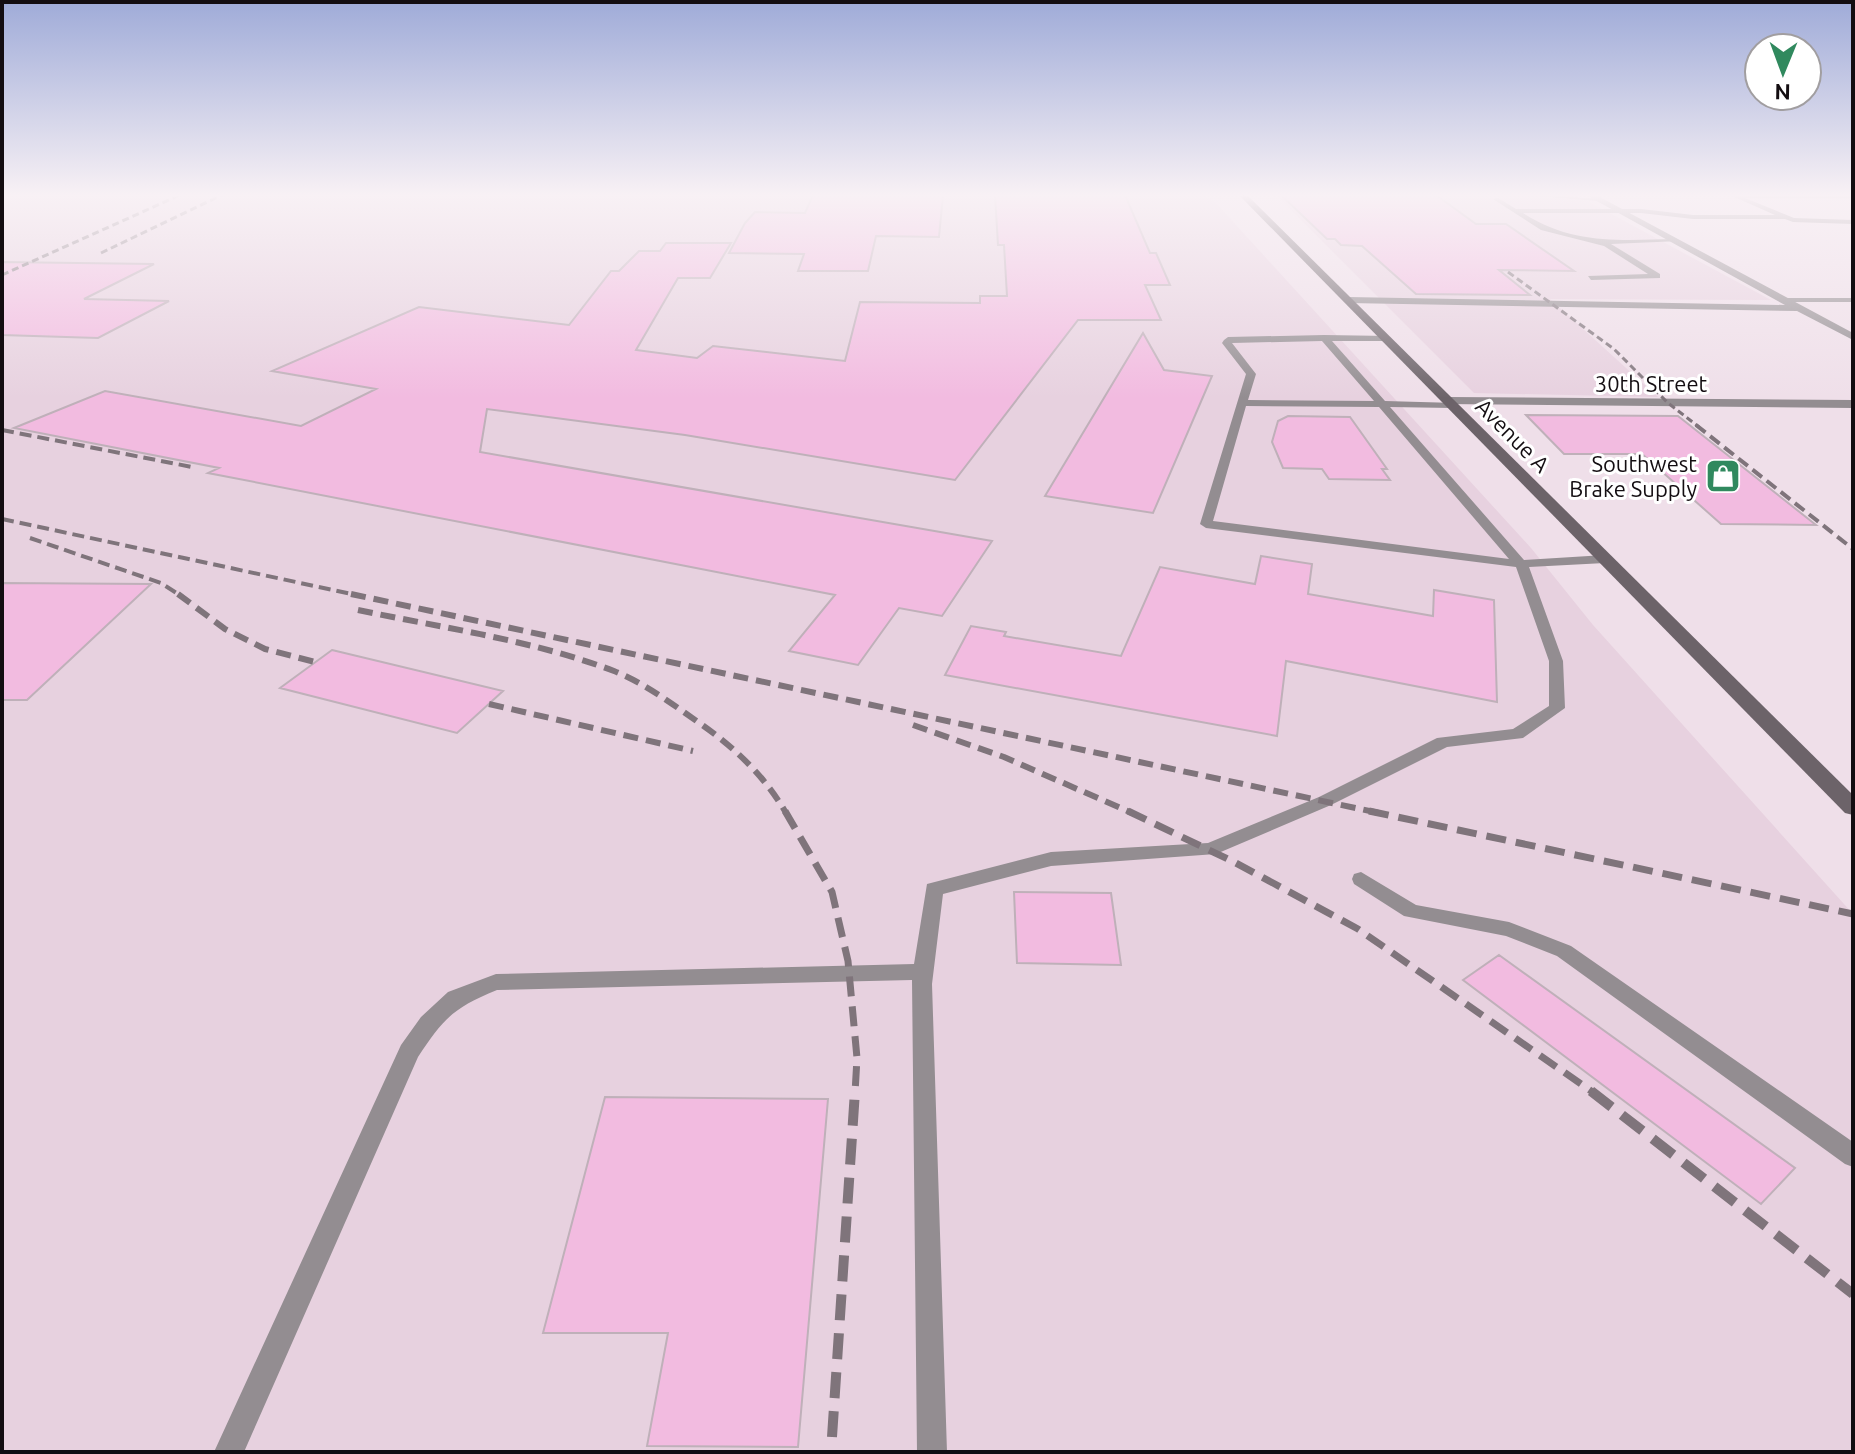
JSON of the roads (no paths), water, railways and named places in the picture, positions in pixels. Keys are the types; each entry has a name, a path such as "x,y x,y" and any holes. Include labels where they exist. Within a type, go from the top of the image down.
{"main road":[{"name":"Avenue A","path":"1311,263 1853,808"}],"street":[{"path":"1716,263 1853,337"},
{"path":"1348,300 1798,308"},
{"name":"30th Street","path":"1450,403 1846,404"},
{"path":"1846,404 1853,413"}],"lane":[{"path":"1591,278 1657,276 1634,263"},
{"path":"1784,300 1853,300"},
{"path":"932,1452 923,972 934,889 1051,859 1210,849 1325,801 1443,742 1517,734 1557,708 1556,661 1521,564 1324,338"},
{"path":"1386,338 1228,340 1227,343 1251,374 1206,524 1521,564 1605,559"},
{"path":"1242,403 1450,403"},
{"path":"1361,879 1411,911 1509,929 1564,951 1853,1156"},
{"path":"229,1452 409,1052 429,1023 455,998 496,982 923,972"}],"railway":[{"path":"2,275 29,263"},
{"path":"1508,272 1614,349 1668,403 1699,427"},
{"path":"1696,425 1853,549"},
{"path":"2,430 192,467"},
{"path":"2,519 361,596"},
{"path":"30,538 161,583 179,594"},
{"path":"179,594 225,629 265,649 315,662"},
{"path":"351,594 1379,813"},
{"path":"358,610 519,643 583,660 625,676 647,687 724,741 758,774 786,813"},
{"path":"489,704 693,751"},
{"path":"913,725 1004,757 1132,813"},
{"path":"785,811 832,892 848,961 857,1058 855,1093"},
{"path":"1128,811 1236,863 1358,929 1594,1093"},
{"path":"1369,811 1853,914"},
{"path":"832,1437 855,1091"},
{"path":"1591,1091 1853,1294"}],"place":[{"name":"Southwest Brake Supply","path":"1723,476"}]}
